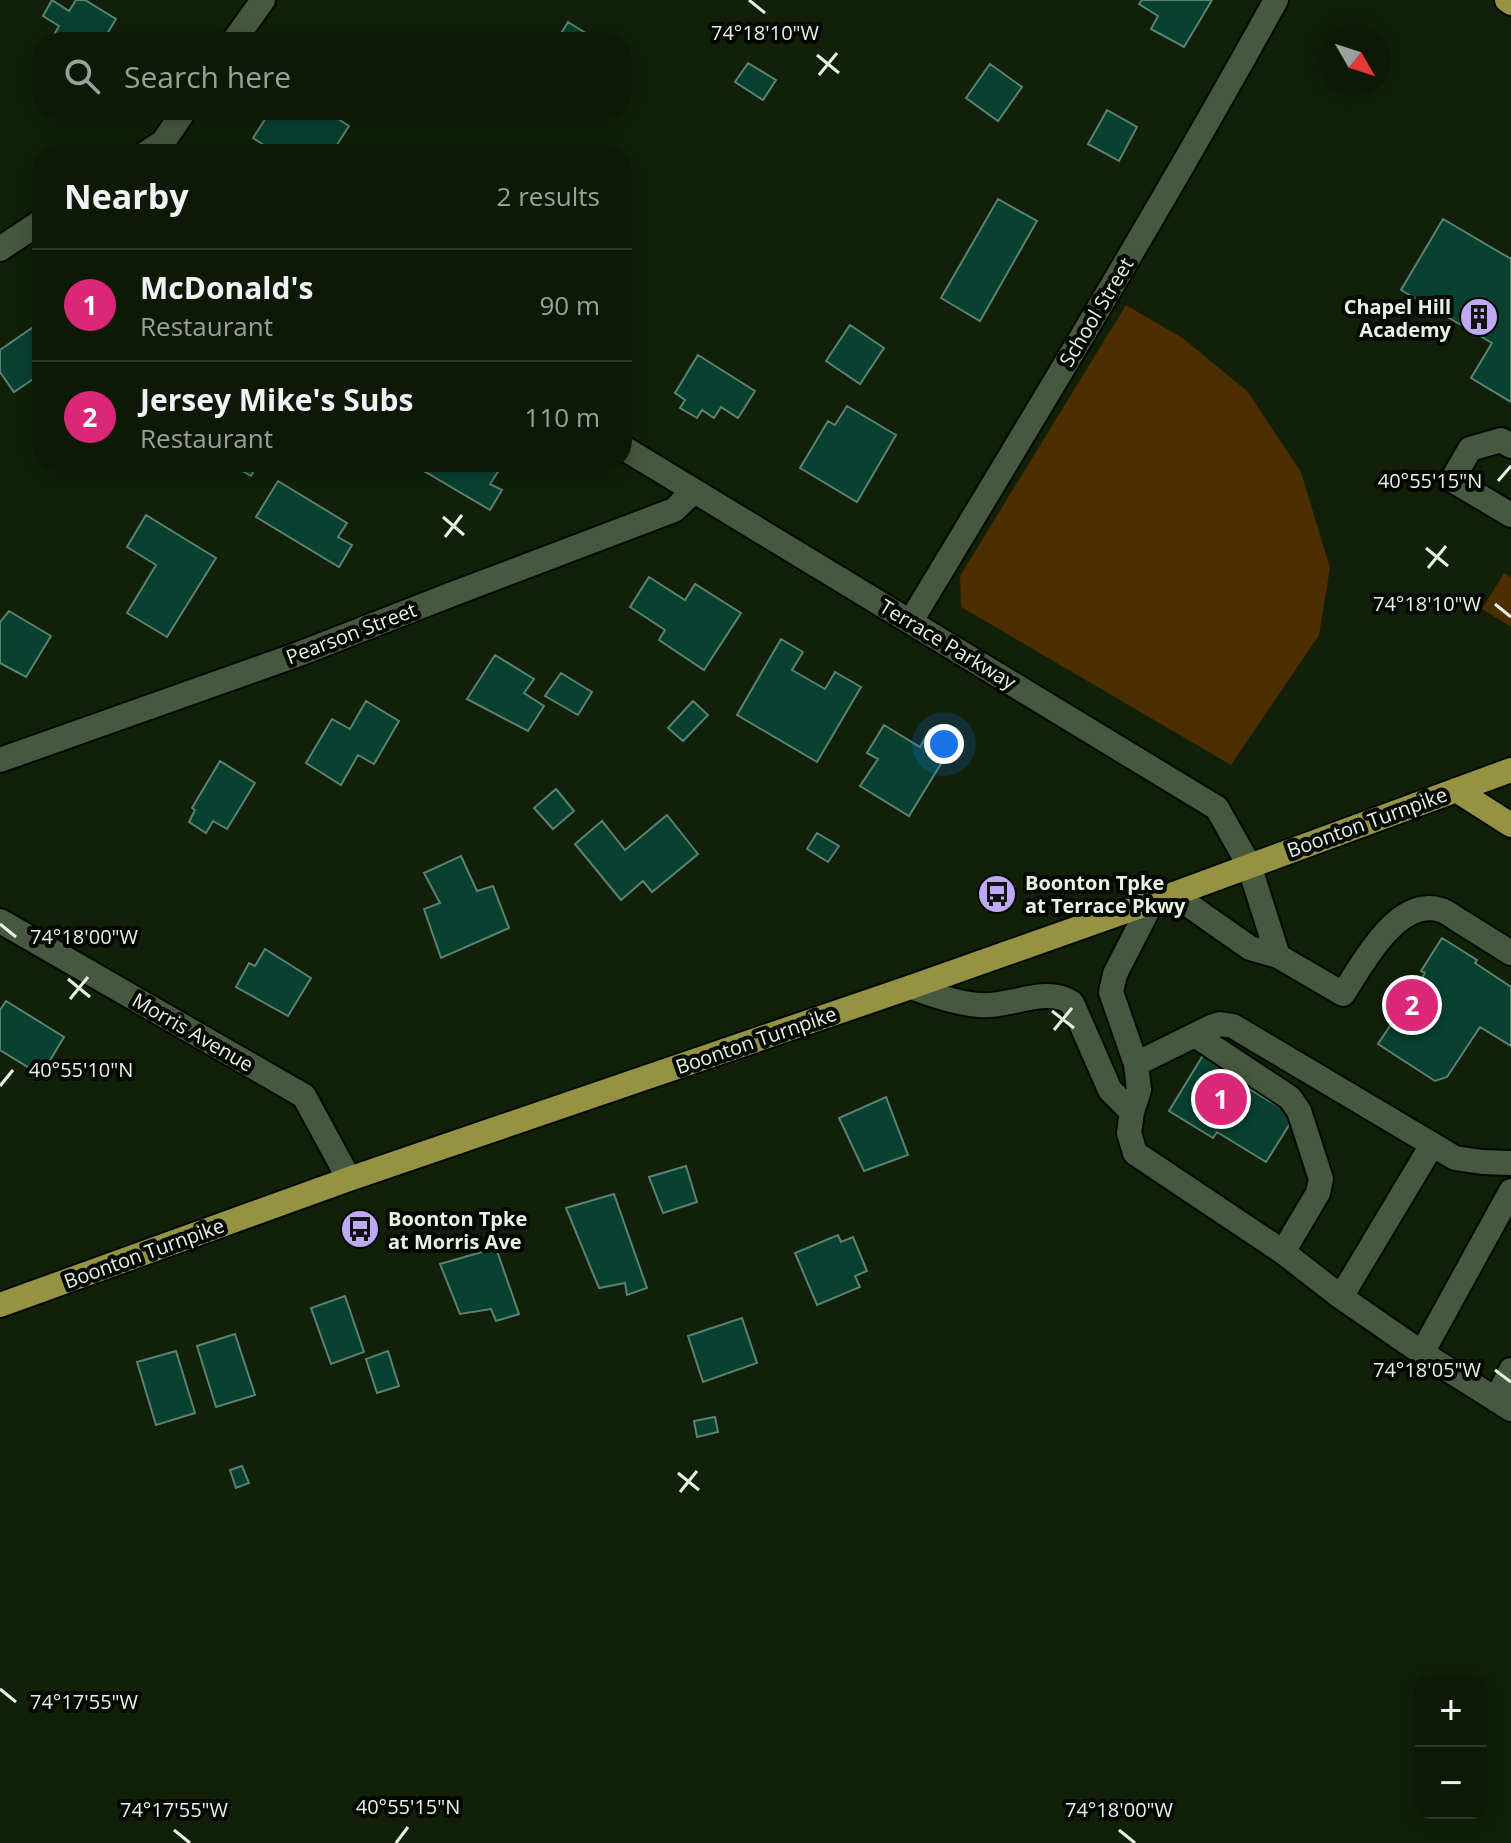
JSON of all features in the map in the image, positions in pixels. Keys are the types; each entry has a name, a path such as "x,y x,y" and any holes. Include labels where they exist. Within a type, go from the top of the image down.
{"main road":[{"name":"Boonton Turnpike","path":"0,1305 349,1179 911,987 1511,770"},
{"path":"1456,790 1511,825"}],"street":[{"path":"240,32 263,0"},
{"name":"School Street","path":"911,621 1211,118 1276,0"},
{"path":"160,144 178,120"},
{"path":"0,249 32,228"},
{"path":"1511,446 1501,440 1470,449 1452,480 1511,515"},
{"name":"Terrace Parkway","path":"632,453 1217,808 1249,865 1278,956"},
{"name":"Pearson Street","path":"0,760 299,654 674,510 694,491"},
{"path":"1511,953 1441,910 1425,909 1394,923 1381,936 1343,994 1278,956 1250,948 1162,898 1115,974 1111,992 1136,1064 1139,1090 1129,1133 1135,1153 1283,1252 1422,1353 1503,1405 1511,1370"},
{"name":"Morris Avenue","path":"0,921 304,1096 349,1179"},
{"path":"911,987 981,1006 1038,997 1063,997 1072,1003 1110,1090 1132,1112"},
{"path":"1136,1064 1211,1027 1220,1024 1233,1026 1455,1158 1511,1163"},
{"path":"1195,1035 1290,1098 1299,1111 1321,1179 1318,1193 1283,1252"},
{"path":"1341,1297 1432,1145"},
{"path":"1422,1353 1511,1191"}],"shaded area":[{"path":"1126,305 1184,339 1248,392 1301,472 1330,568 1319,635 1231,765 961,607 960,576"},
{"path":"1504,573 1511,577 1511,627 1482,609"}],"building":[{"path":"52,0 69,11 76,0 85,0 116,19 108,32 56,32 59,26 43,16"},
{"path":"1142,0 1212,0 1184,47 1151,29 1158,16 1139,4"},
{"path":"568,22 584,32 562,32"},
{"path":"748,63 776,80 763,100 735,82"},
{"path":"990,64 1022,87 998,121 966,98"},
{"path":"1107,110 1137,127 1119,161 1088,144"},
{"path":"265,120 340,120 349,126 337,144 262,144 253,138"},
{"path":"998,199 1037,221 980,321 941,298"},
{"name":"Chapel Hill Academy","path":"1443,219 1511,259 1511,402 1471,378 1492,343 1401,290"},
{"path":"850,325 884,348 860,384 826,361"},
{"path":"32,328 32,380 14,392 0,372 0,350"},
{"path":"698,355 755,391 738,418 721,407 714,418 702,410 697,418 680,408 685,400 675,393"},
{"path":"847,406 896,435 857,502 800,468 828,421 835,425"},
{"path":"426,472 498,472 490,484 502,490 490,510"},
{"path":"278,481 347,523 338,537 352,545 339,567 256,517"},
{"path":"146,515 216,558 167,637 127,613 156,565 127,547"},
{"path":"649,577 685,600 695,584 741,613 704,670 659,640 665,630 630,607"},
{"path":"9,611 51,636 26,677 0,663 0,622"},
{"path":"781,639 803,652 792,670 825,689 835,672 861,687 817,762 737,715"},
{"path":"495,655 534,679 524,693 544,706 528,731 467,699"},
{"path":"561,673 592,692 578,715 545,696"},
{"path":"366,701 399,721 374,764 358,755 341,785 306,763 332,719 350,729"},
{"path":"693,701 708,715 683,741 668,728"},
{"path":"884,725 920,747 930,730 953,744 909,816 860,786 878,759 867,753"},
{"path":"220,761 255,783 227,829 213,821 206,833 189,822 195,810 192,808"},
{"path":"556,789 574,811 553,829 534,808"},
{"path":"667,815 698,854 652,892 643,881 621,900 575,844 602,821 625,850"},
{"path":"817,833 839,846 828,862 807,849"},
{"path":"461,856 477,891 493,886 509,928 441,958 424,909 440,903 424,873"},
{"path":"1442,938 1511,987 1511,1046 1480,1027 1447,1077 1435,1081 1378,1044 1425,973 1421,971"},
{"path":"265,949 311,978 288,1016 236,987 249,963 255,966"},
{"path":"6,1001 64,1037 41,1075 0,1050 0,1010"},
{"path":"1205,1052 1253,1076 1246,1087 1288,1112 1291,1122 1266,1162 1217,1132 1213,1138 1169,1111"},
{"path":"886,1097 908,1155 864,1171 839,1118"},
{"path":"686,1166 697,1202 663,1213 649,1177"},
{"path":"614,1194 647,1288 627,1295 625,1283 599,1288 566,1208"},
{"path":"838,1235 841,1242 853,1237 867,1271 855,1276 860,1287 817,1305 795,1253"},
{"path":"496,1248 519,1314 496,1321 491,1309 460,1314 440,1264"},
{"path":"345,1296 364,1352 331,1364 311,1308"},
{"path":"742,1318 757,1363 703,1382 688,1336"},
{"path":"235,1334 255,1395 216,1407 197,1346"},
{"path":"176,1351 195,1413 156,1425 137,1362"},
{"path":"388,1351 399,1386 377,1393 366,1359"},
{"path":"715,1417 718,1432 697,1437 694,1421"},
{"path":"242,1466 249,1483 236,1488 230,1470"}],"place":[{"name":"Chapel Hill Academy","path":"1479,317"},
{"name":"Boonton Tpke at Terrace Pkwy","path":"997,894"},
{"name":"Jersey Mike's Subs","path":"1412,1005"},
{"name":"McDonald's","path":"1221,1099"},
{"name":"Boonton Tpke at Morris Ave","path":"360,1229"}]}
